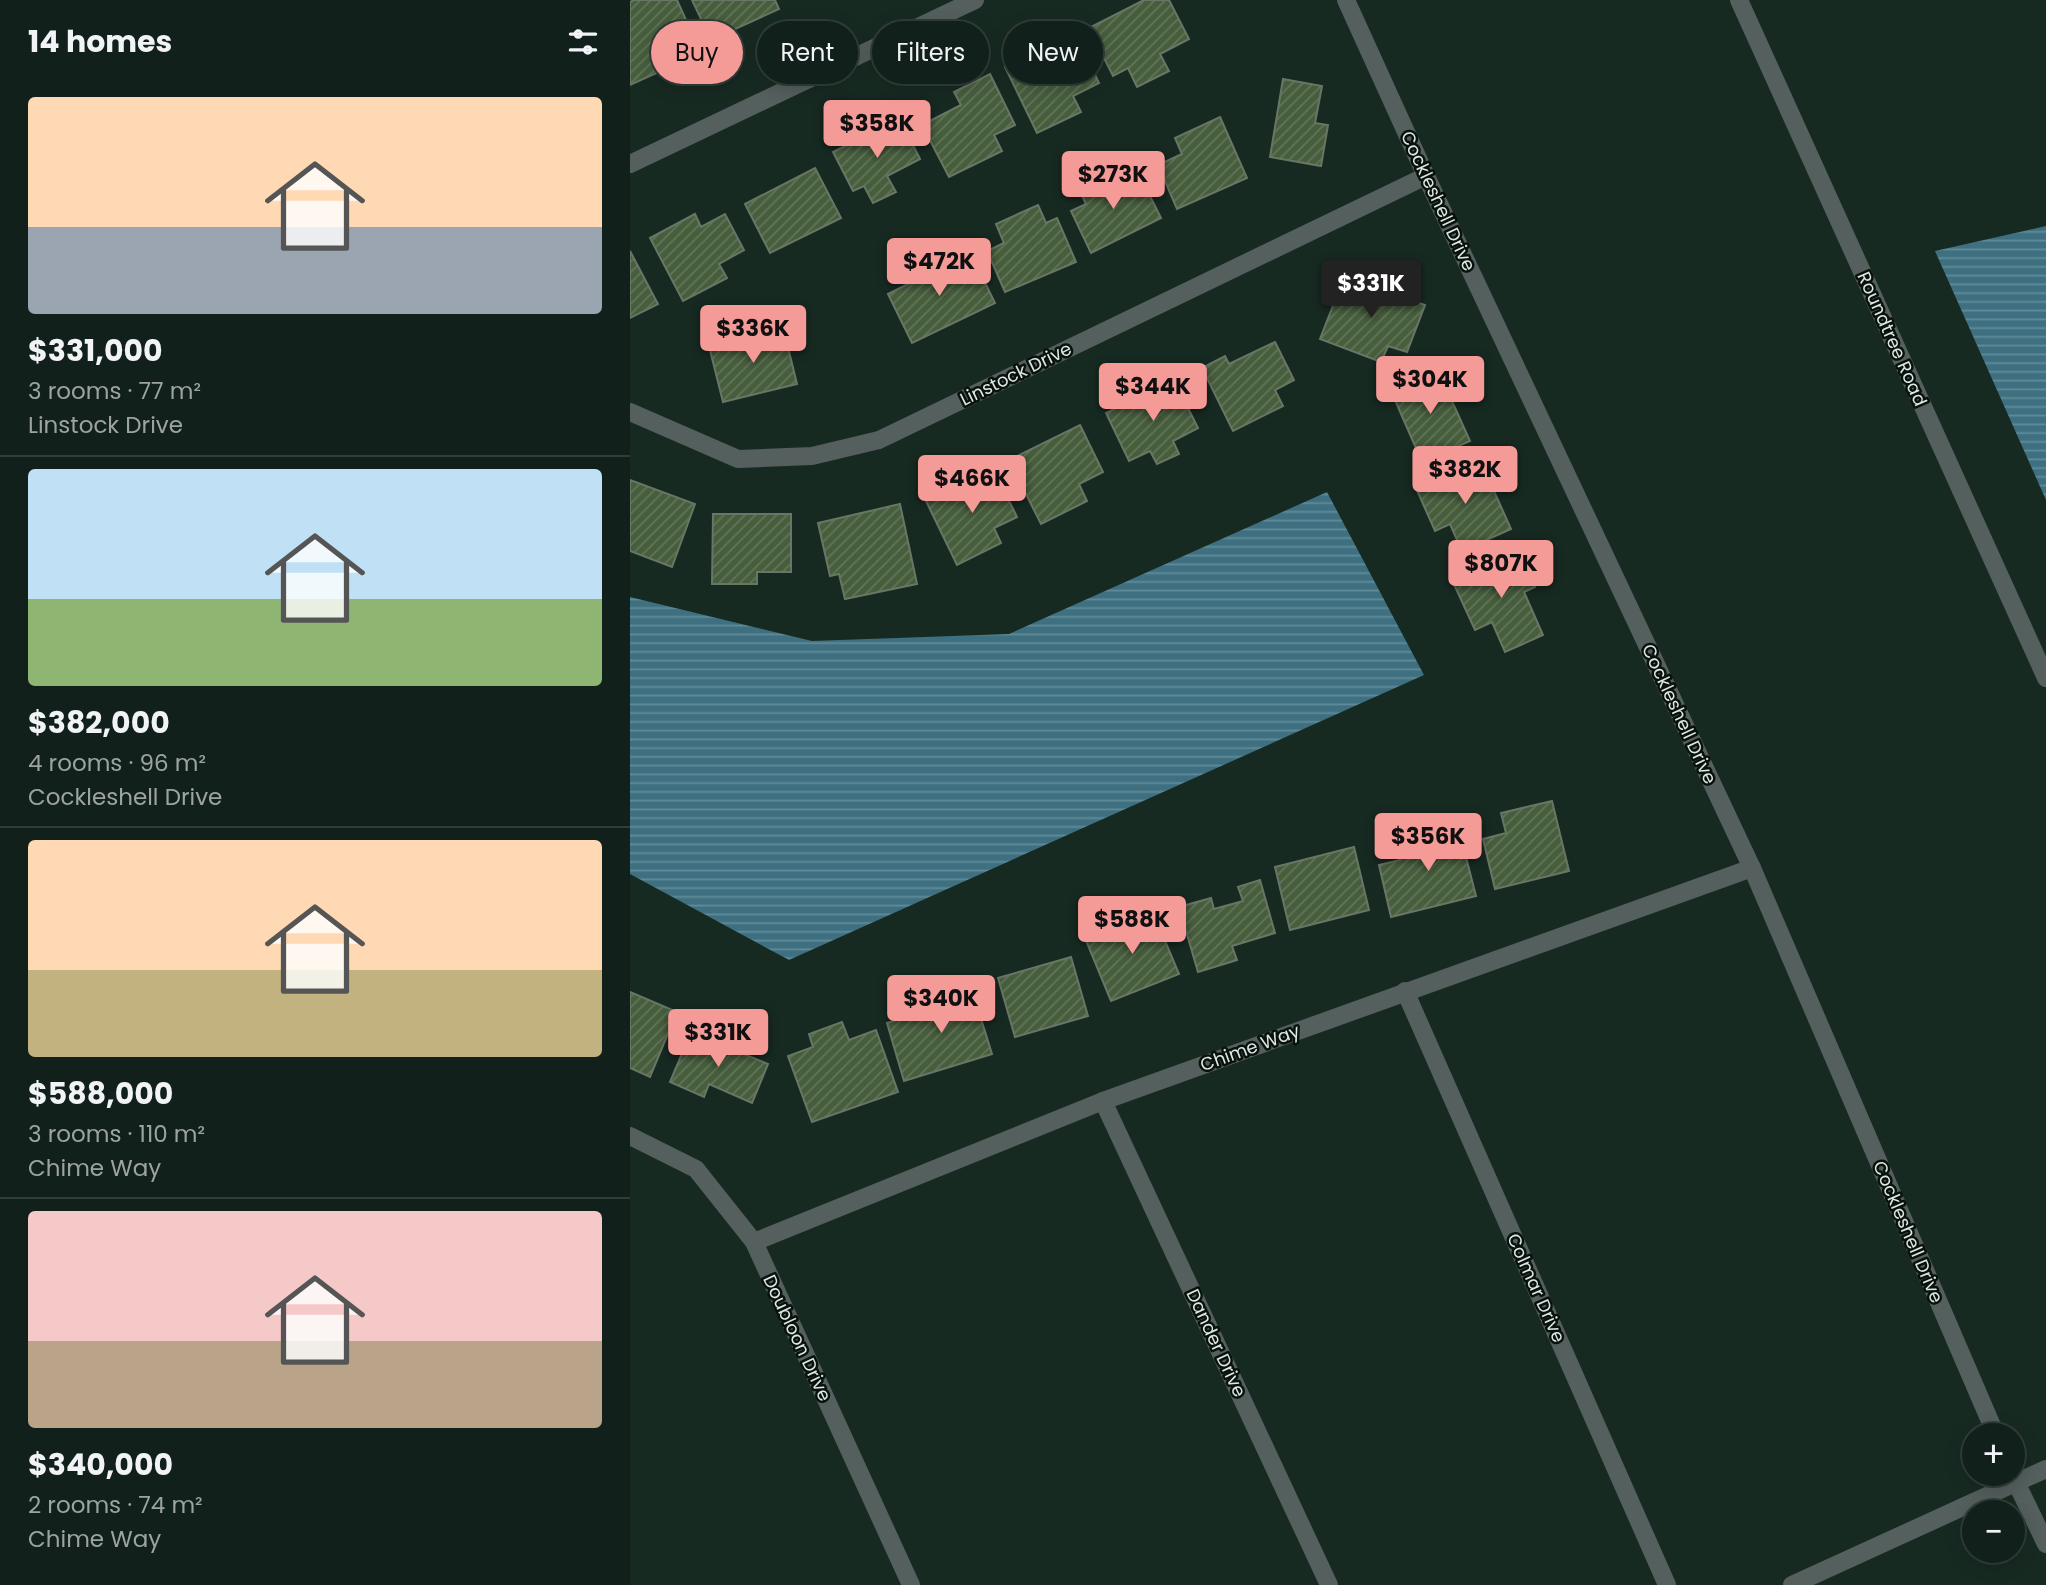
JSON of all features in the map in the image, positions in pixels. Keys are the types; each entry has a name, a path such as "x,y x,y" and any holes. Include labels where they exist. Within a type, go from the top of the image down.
{"street":[{"path":"630,164 975,0"},
{"name":"Cockleshell Drive","path":"1346,0 1752,869 1991,1423"},
{"name":"Roundtree Road","path":"1739,0 2046,678"},
{"name":"Linstock Drive","path":"630,412 738,459 812,456 879,440 1426,176"},
{"name":"Chime Way","path":"754,1242 1103,1101 1752,869"},
{"name":"Colmar Drive","path":"1405,991 1667,1585"},
{"name":"Dander Drive","path":"1103,1101 1329,1585"},
{"name":"Doubloon Drive","path":"630,1136 696,1169 754,1242 911,1585"},
{"path":"2025,1475 2046,1469"},
{"path":"1792,1585 1997,1486"},
{"path":"2018,1486 2046,1544"}],"water":[{"path":"2046,226 2046,500 1935,251"},
{"path":"1327,492 1424,675 789,960 630,874 630,597 812,641 1009,634"}],"building":[{"path":"677,0 687,21 651,21 651,76 630,85 630,2"},
{"path":"692,0 775,0 779,9 743,25 743,21 702,21"},
{"path":"1144,0 1169,0 1189,39 1160,54 1169,71 1137,87 1128,68 1113,76 1103,56 1103,21"},
{"path":"989,74 1015,125 994,135 1002,151 949,177 922,125 961,105 954,92 970,84 989,84"},
{"path":"1283,79 1322,86 1315,123 1328,125 1321,166 1270,157"},
{"path":"1013,84 1097,84 1073,96 1081,112 1037,133"},
{"path":"1220,117 1247,178 1177,209 1158,165 1182,154 1175,138"},
{"path":"900,119 920,159 887,176 896,192 873,203 864,186 853,191 833,152"},
{"path":"815,168 841,218 770,253 745,204"},
{"path":"1114,172 1121,187 1141,178 1161,218 1091,253 1071,211 1086,204 1079,189"},
{"path":"1038,205 1046,223 1057,218 1076,262 1005,292 987,251 1004,243 996,224"},
{"path":"695,214 701,227 725,214 744,250 719,264 727,278 683,301 650,238"},
{"path":"630,251 658,304 630,318"},
{"path":"926,258 936,278 974,260 995,303 912,343 888,294 910,283 903,269"},
{"path":"1345,275 1425,305 1407,352 1388,346 1381,362 1320,339"},
{"path":"783,327 797,384 723,402 709,346"},
{"path":"1275,342 1294,380 1275,390 1283,406 1233,431 1202,368 1225,356 1229,364"},
{"path":"1438,370 1470,441 1422,462 1391,391"},
{"path":"1174,380 1198,428 1173,441 1179,454 1157,464 1150,451 1129,461 1106,413"},
{"path":"1080,425 1103,472 1079,484 1087,501 1041,524 1009,460"},
{"path":"1480,460 1511,529 1462,551 1450,524 1435,531 1416,488"},
{"path":"993,468 1017,517 994,528 1001,543 957,565 926,501"},
{"path":"630,480 695,504 672,567 630,551"},
{"path":"900,504 917,584 845,599 839,574 830,576 818,523"},
{"path":"713,514 791,514 791,572 757,572 757,584 712,584"},
{"path":"1519,551 1535,587 1524,592 1543,635 1505,652 1492,622 1475,630 1452,580"},
{"path":"1552,801 1569,871 1495,889 1483,839 1506,833 1501,813"},
{"path":"1458,826 1476,896 1391,917 1379,865 1400,860 1395,841"},
{"path":"1354,847 1369,910 1290,930 1275,867"},
{"path":"1260,880 1275,933 1232,946 1237,960 1198,972 1179,907 1211,898 1214,909 1243,901 1238,887"},
{"path":"1152,910 1179,974 1111,1001 1085,938"},
{"path":"1071,957 1088,1016 1015,1037 998,978"},
{"path":"968,977 992,1054 904,1081 887,1023 952,1003 946,984"},
{"path":"630,992 677,1012 650,1077 630,1068"},
{"path":"842,1022 849,1040 876,1030 898,1092 812,1122 788,1056 813,1047 809,1034"},
{"path":"691,1032 768,1064 752,1103 709,1084 704,1097 670,1082"}]}
